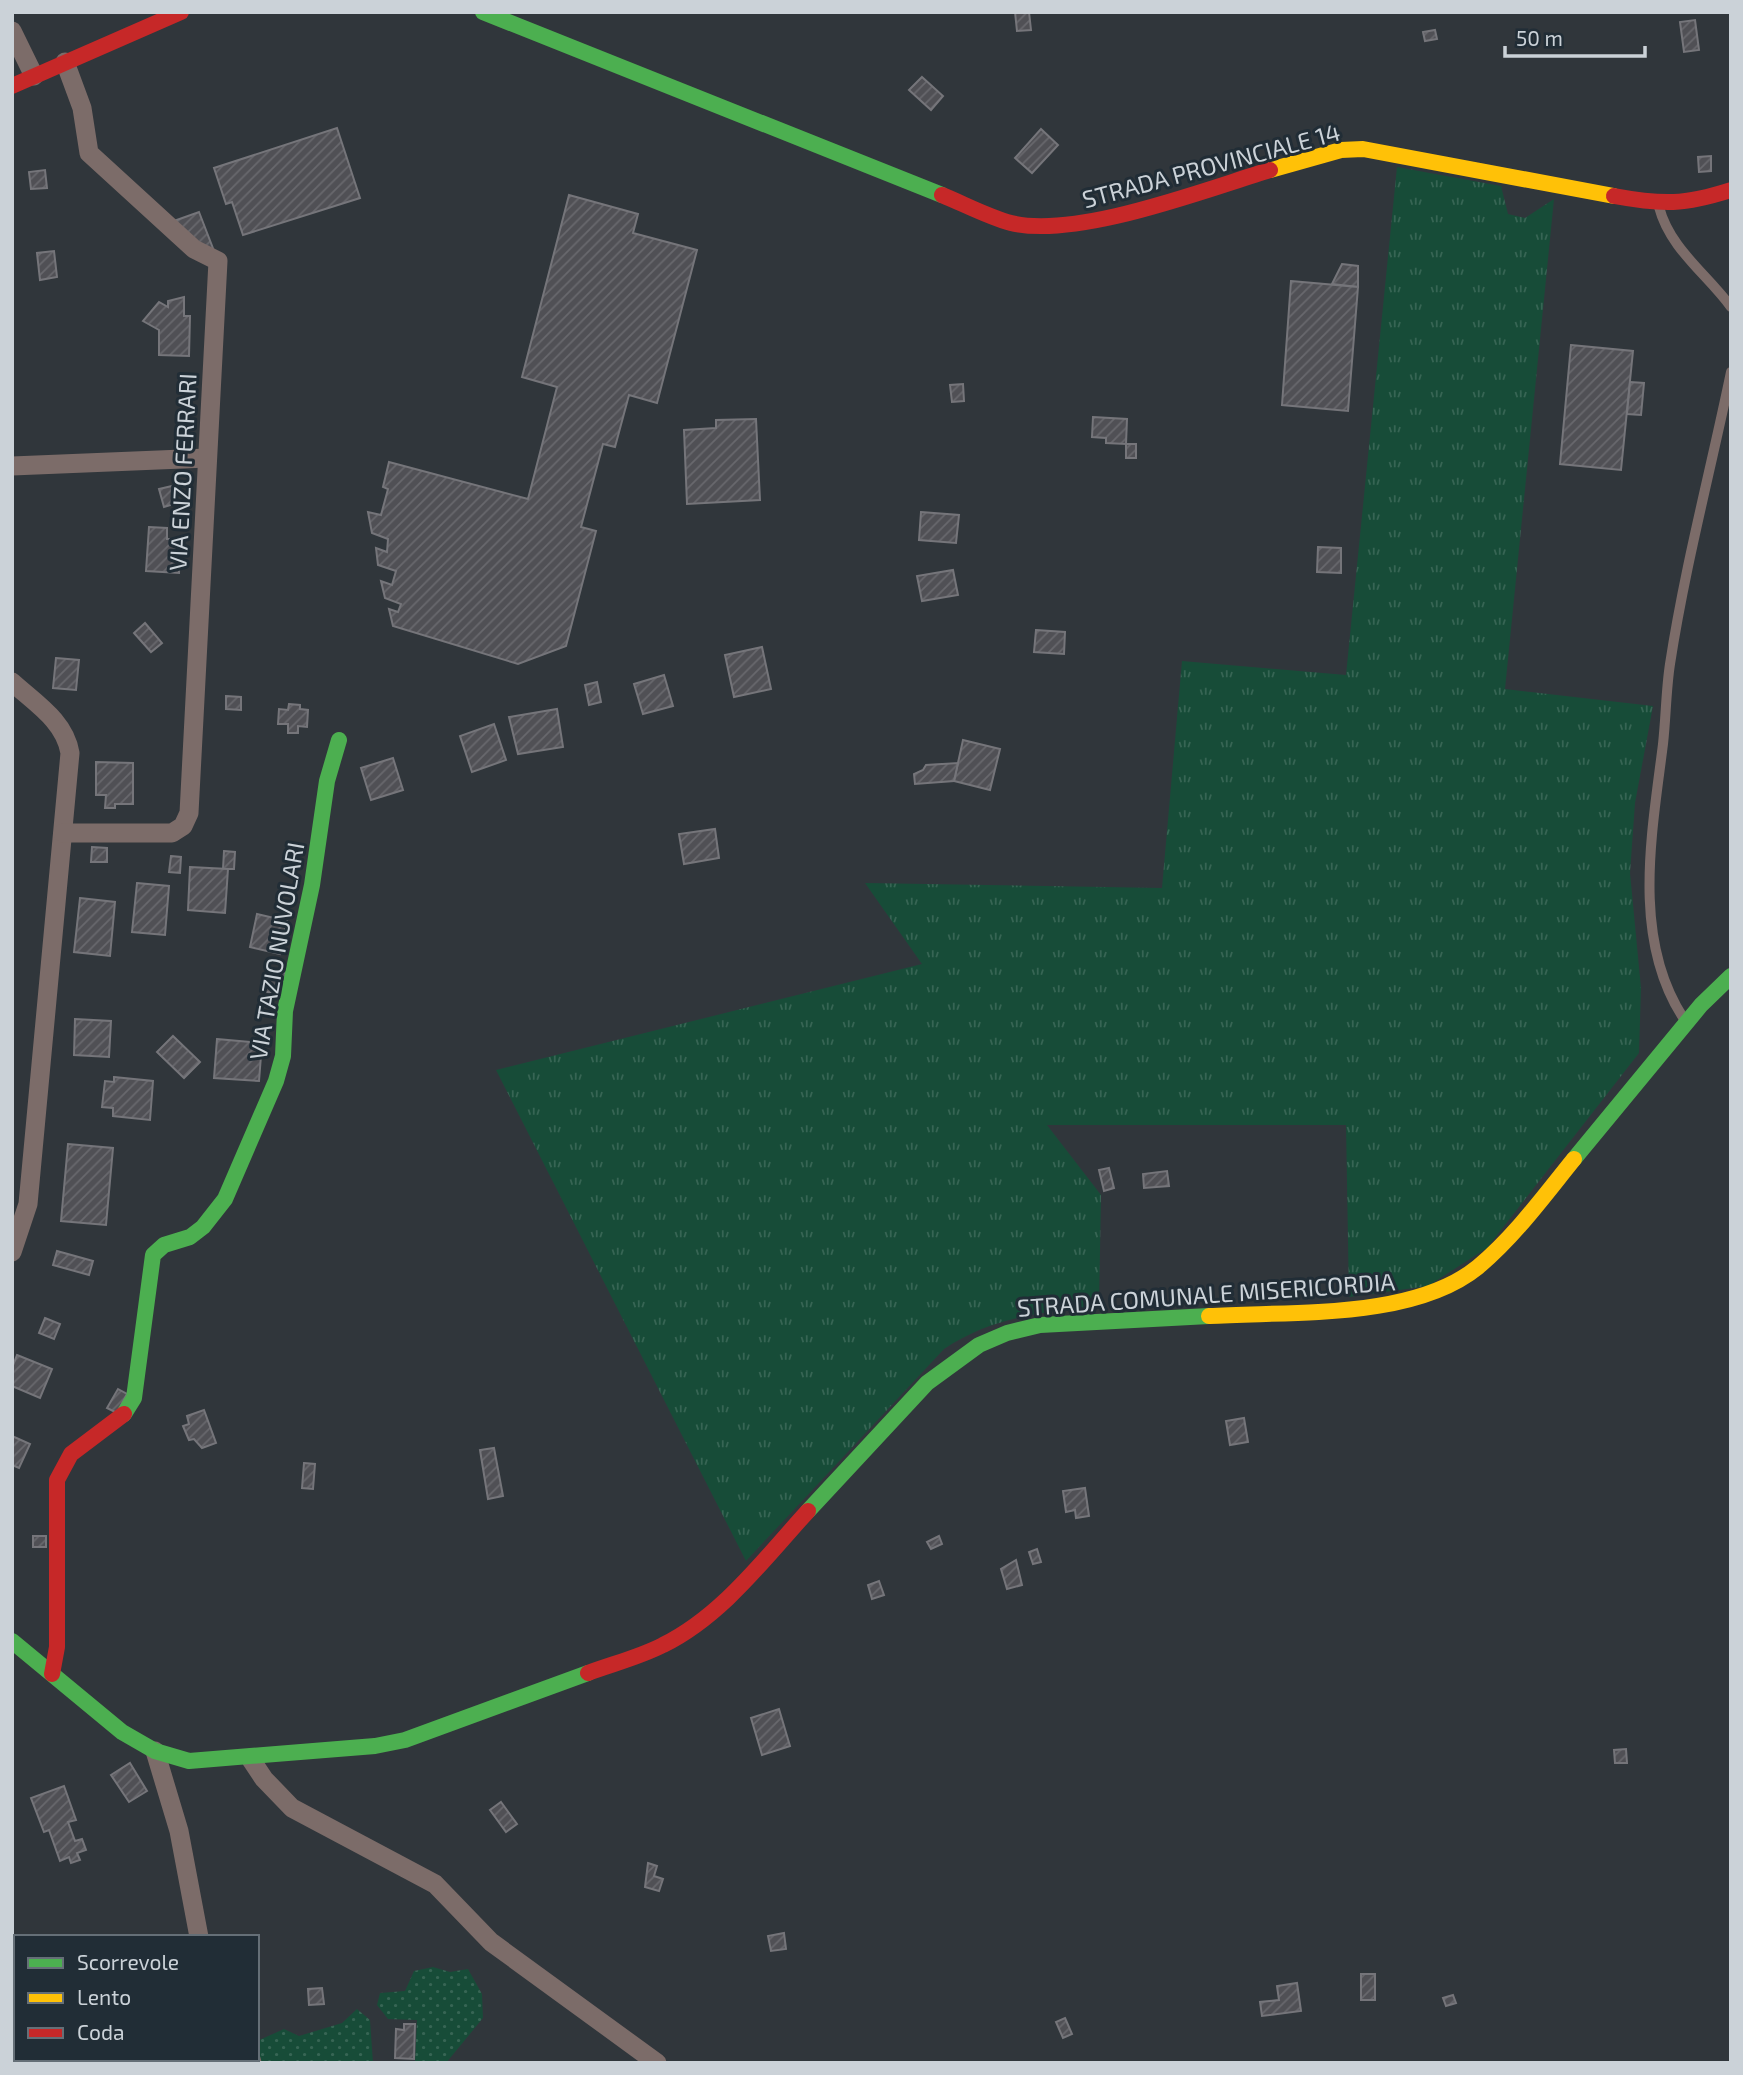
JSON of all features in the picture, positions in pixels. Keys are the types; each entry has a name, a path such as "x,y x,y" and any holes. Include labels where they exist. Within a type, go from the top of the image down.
{"street":[{"path":"12,86 181,12"},
{"name":"STRADA PROVINCIALE 14","path":"484,12 1011,223 1040,226 1092,222 1341,150 1363,149 1478,168 1607,197 1658,203 1690,203 1731,190"},
{"path":"12,31 34,76"},
{"name":"VIA ENZO FERRARI","path":"63,834 172,833 183,826 189,813 218,261 194,248 89,153 82,108 65,62"},
{"path":"12,466 207,458"},
{"path":"12,682 60,726 67,737 70,753 28,1204 12,1252"},
{"name":"VIA TAZIO NUVOLARI","path":"52,1674 57,1647 57,1480 60,1467 71,1451 112,1429 127,1416 134,1398 153,1255 164,1245 196,1232 225,1199 276,1081 283,1056 285,1011 312,885 327,781 339,740"},
{"name":"STRADA COMUNALE MISERICORDIA","path":"12,1641 122,1732 155,1751 188,1761 375,1746 416,1737 662,1646 686,1632 733,1593 927,1382 957,1357 1005,1331 1040,1325 1371,1307 1410,1302 1440,1293 1486,1262 1509,1238 1687,1023 1731,976"},
{"path":"155,1751 179,1831 199,1935"},
{"path":"250,1758 264,1779 292,1808 435,1884 491,1942 657,2063"}],"lane":[{"path":"1658,203 1663,222 1674,239 1731,307"},
{"path":"1687,1023 1670,997 1658,956 1650,861 1669,667 1731,372"}],"green space":[{"path":"1397,167 1501,186 1508,214 1525,218 1554,199 1505,689 1653,706 1635,803 1630,873 1641,988 1639,1053 1487,1248 1428,1286 1349,1297 1346,1125 1047,1125 1101,1195 1099,1306 1038,1314 999,1323 962,1338 944,1349 746,1561 496,1070 922,964 865,883 1162,888 1182,661 1346,675"},
{"path":"433,1967 450,1972 468,1969 482,1994 483,2018 446,2063 415,2063 417,2020 388,2019 377,2005 380,1993 405,1991 414,1971"},
{"path":"357,2009 370,2020 373,2063 261,2063 259,2040 284,2029 299,2036 342,2023"}],"building":[{"path":"1015,12 1029,12 1031,30 1017,31"},
{"path":"1695,20 1699,50 1684,52 1680,22"},
{"path":"1435,30 1437,39 1425,41 1423,32"},
{"path":"922,77 943,96 931,110 909,90"},
{"path":"337,128 360,198 243,235 232,202 226,204 214,168"},
{"path":"1041,129 1058,145 1032,173 1015,158"},
{"path":"1711,156 1711,171 1699,172 1698,157"},
{"path":"45,170 47,188 31,189 29,172"},
{"path":"569,195 638,214 633,233 697,250 657,403 629,395 615,447 603,444 581,527 596,531 566,646 518,664 393,626 389,609 398,612 401,604 385,598 381,581 392,585 396,571 378,565 376,548 387,552 388,539 372,533 368,512 381,515 388,489 383,487 389,462 528,499 557,387 522,377"},
{"path":"199,212 214,251 196,242 174,221"},
{"path":"54,251 57,277 40,280 37,253"},
{"path":"1342,264 1358,266 1358,287 1332,284"},
{"path":"1291,281 1358,287 1348,411 1282,405"},
{"path":"184,297 184,316 190,316 189,356 159,355 159,330 143,321 159,302 168,307 168,301"},
{"path":"1571,345 1633,351 1621,470 1560,464"},
{"path":"1630,382 1644,383 1641,415 1627,414"},
{"path":"963,384 964,401 952,402 950,385"},
{"path":"1093,417 1127,419 1126,444 1106,443 1106,438 1092,437"},
{"path":"756,419 760,500 687,504 684,430 716,428 716,420"},
{"path":"1126,444 1136,444 1136,458 1126,458"},
{"path":"172,486 177,503 164,507 159,489"},
{"path":"921,512 959,515 956,543 919,540"},
{"path":"149,527 167,528 167,539 180,539 179,573 146,571"},
{"path":"1318,547 1341,548 1341,573 1317,572"},
{"path":"953,570 958,595 922,601 917,576"},
{"path":"145,623 162,643 151,652 134,633"},
{"path":"1036,630 1065,632 1064,654 1034,652"},
{"path":"762,647 771,689 734,697 725,655"},
{"path":"56,658 79,660 76,690 53,688"},
{"path":"664,675 673,706 643,714 634,684"},
{"path":"597,682 601,702 589,705 585,685"},
{"path":"226,696 241,697 241,710 226,709"},
{"path":"289,704 300,705 300,709 308,710 307,727 298,726 298,733 288,733 288,724 278,724 279,709 288,710"},
{"path":"557,709 563,747 518,754 509,717"},
{"path":"494,724 506,760 472,772 460,736"},
{"path":"963,740 1000,749 990,790 954,781"},
{"path":"393,758 403,790 371,800 361,768"},
{"path":"96,762 133,763 133,804 115,804 115,808 105,808 106,795 96,795"},
{"path":"958,763 954,781 915,784 914,774 923,770 926,765"},
{"path":"715,829 719,858 684,864 679,834"},
{"path":"92,847 107,848 107,862 91,862"},
{"path":"224,851 235,852 234,869 223,869"},
{"path":"171,856 181,857 180,873 169,872"},
{"path":"190,867 228,869 225,913 188,910"},
{"path":"137,883 169,886 165,935 132,932"},
{"path":"80,898 115,902 110,956 74,952"},
{"path":"257,914 287,921 280,954 250,947"},
{"path":"277,971 287,974 281,996 261,990 265,976 275,979"},
{"path":"75,1019 111,1021 109,1057 74,1055"},
{"path":"173,1036 200,1062 184,1078 157,1052"},
{"path":"217,1039 262,1043 259,1081 214,1078"},
{"path":"114,1077 153,1081 150,1120 113,1116 113,1108 102,1107 105,1081 114,1082"},
{"path":"68,1144 113,1148 106,1225 61,1221"},
{"path":"1109,1168 1114,1188 1104,1191 1099,1170"},
{"path":"1167,1171 1169,1186 1144,1188 1143,1174"},
{"path":"57,1251 93,1261 89,1275 53,1265"},
{"path":"45,1318 60,1324 54,1339 39,1333"},
{"path":"17,1355 52,1369 40,1398 12,1386 12,1368"},
{"path":"118,1389 127,1394 117,1413 107,1408"},
{"path":"204,1410 216,1443 202,1448 194,1439 189,1440 183,1426 189,1424 187,1416"},
{"path":"1244,1418 1248,1442 1230,1445 1226,1421"},
{"path":"12,1436 30,1444 19,1468 12,1465"},
{"path":"494,1448 503,1496 488,1499 480,1450"},
{"path":"304,1463 315,1464 313,1489 302,1488"},
{"path":"1085,1488 1089,1516 1076,1518 1075,1510 1066,1512 1063,1491"},
{"path":"33,1536 46,1536 46,1547 33,1547"},
{"path":"939,1536 942,1544 931,1549 927,1542"},
{"path":"1037,1549 1041,1562 1033,1564 1029,1552"},
{"path":"1016,1560 1022,1585 1007,1589 1001,1569"},
{"path":"879,1581 884,1595 872,1599 868,1585"},
{"path":"779,1709 790,1746 762,1755 751,1718"},
{"path":"1626,1749 1627,1763 1615,1763 1614,1750"},
{"path":"130,1763 147,1791 129,1802 111,1775"},
{"path":"64,1786 76,1820 68,1822 75,1841 82,1839 86,1850 77,1853 80,1860 71,1863 69,1857 60,1861 49,1830 44,1832 31,1798"},
{"path":"501,1802 517,1824 506,1832 490,1810"},
{"path":"648,1863 657,1866 654,1876 663,1879 659,1891 645,1887"},
{"path":"784,1933 786,1949 771,1951 768,1936"},
{"path":"1361,1974 1375,1974 1375,2000 1361,2000"},
{"path":"1297,1983 1301,2011 1262,2016 1260,2002 1279,2000 1277,1986"},
{"path":"322,1988 324,2004 309,2005 308,1989"},
{"path":"1453,1995 1456,2003 1446,2006 1443,1998"},
{"path":"1065,2018 1072,2034 1063,2038 1056,2022"},
{"path":"404,2024 415,2024 414,2059 395,2058 396,2029 404,2030"}],"traffic: fast":[{"path":"483,12 942,195"},
{"path":"124,1414 134,1398 153,1255 164,1245 190,1237 203,1227 225,1199 276,1081 283,1056 285,1011 312,885 327,781 339,740"},
{"path":"1574,1159 1701,1005 1731,976"},
{"path":"808,1511 927,1383 979,1345 1007,1333 1040,1325 1209,1316"},
{"path":"12,1641 122,1732 155,1751 189,1761 375,1746 405,1740 588,1673"}],"traffic: slow":[{"path":"1270,170 1341,150 1363,149 1614,196"},
{"path":"1209,1316 1350,1310 1420,1296 1451,1284 1478,1267 1504,1242 1574,1159"}],"traffic: jam":[{"path":"12,86 181,12"},
{"path":"942,195 1011,223 1038,226 1070,224 1140,210 1270,170"},
{"path":"1614,196 1673,202 1700,199 1731,190"},
{"path":"52,1674 57,1647 57,1480 71,1454 124,1414"},
{"path":"588,1673 635,1657 684,1633 742,1585 808,1511"}]}
